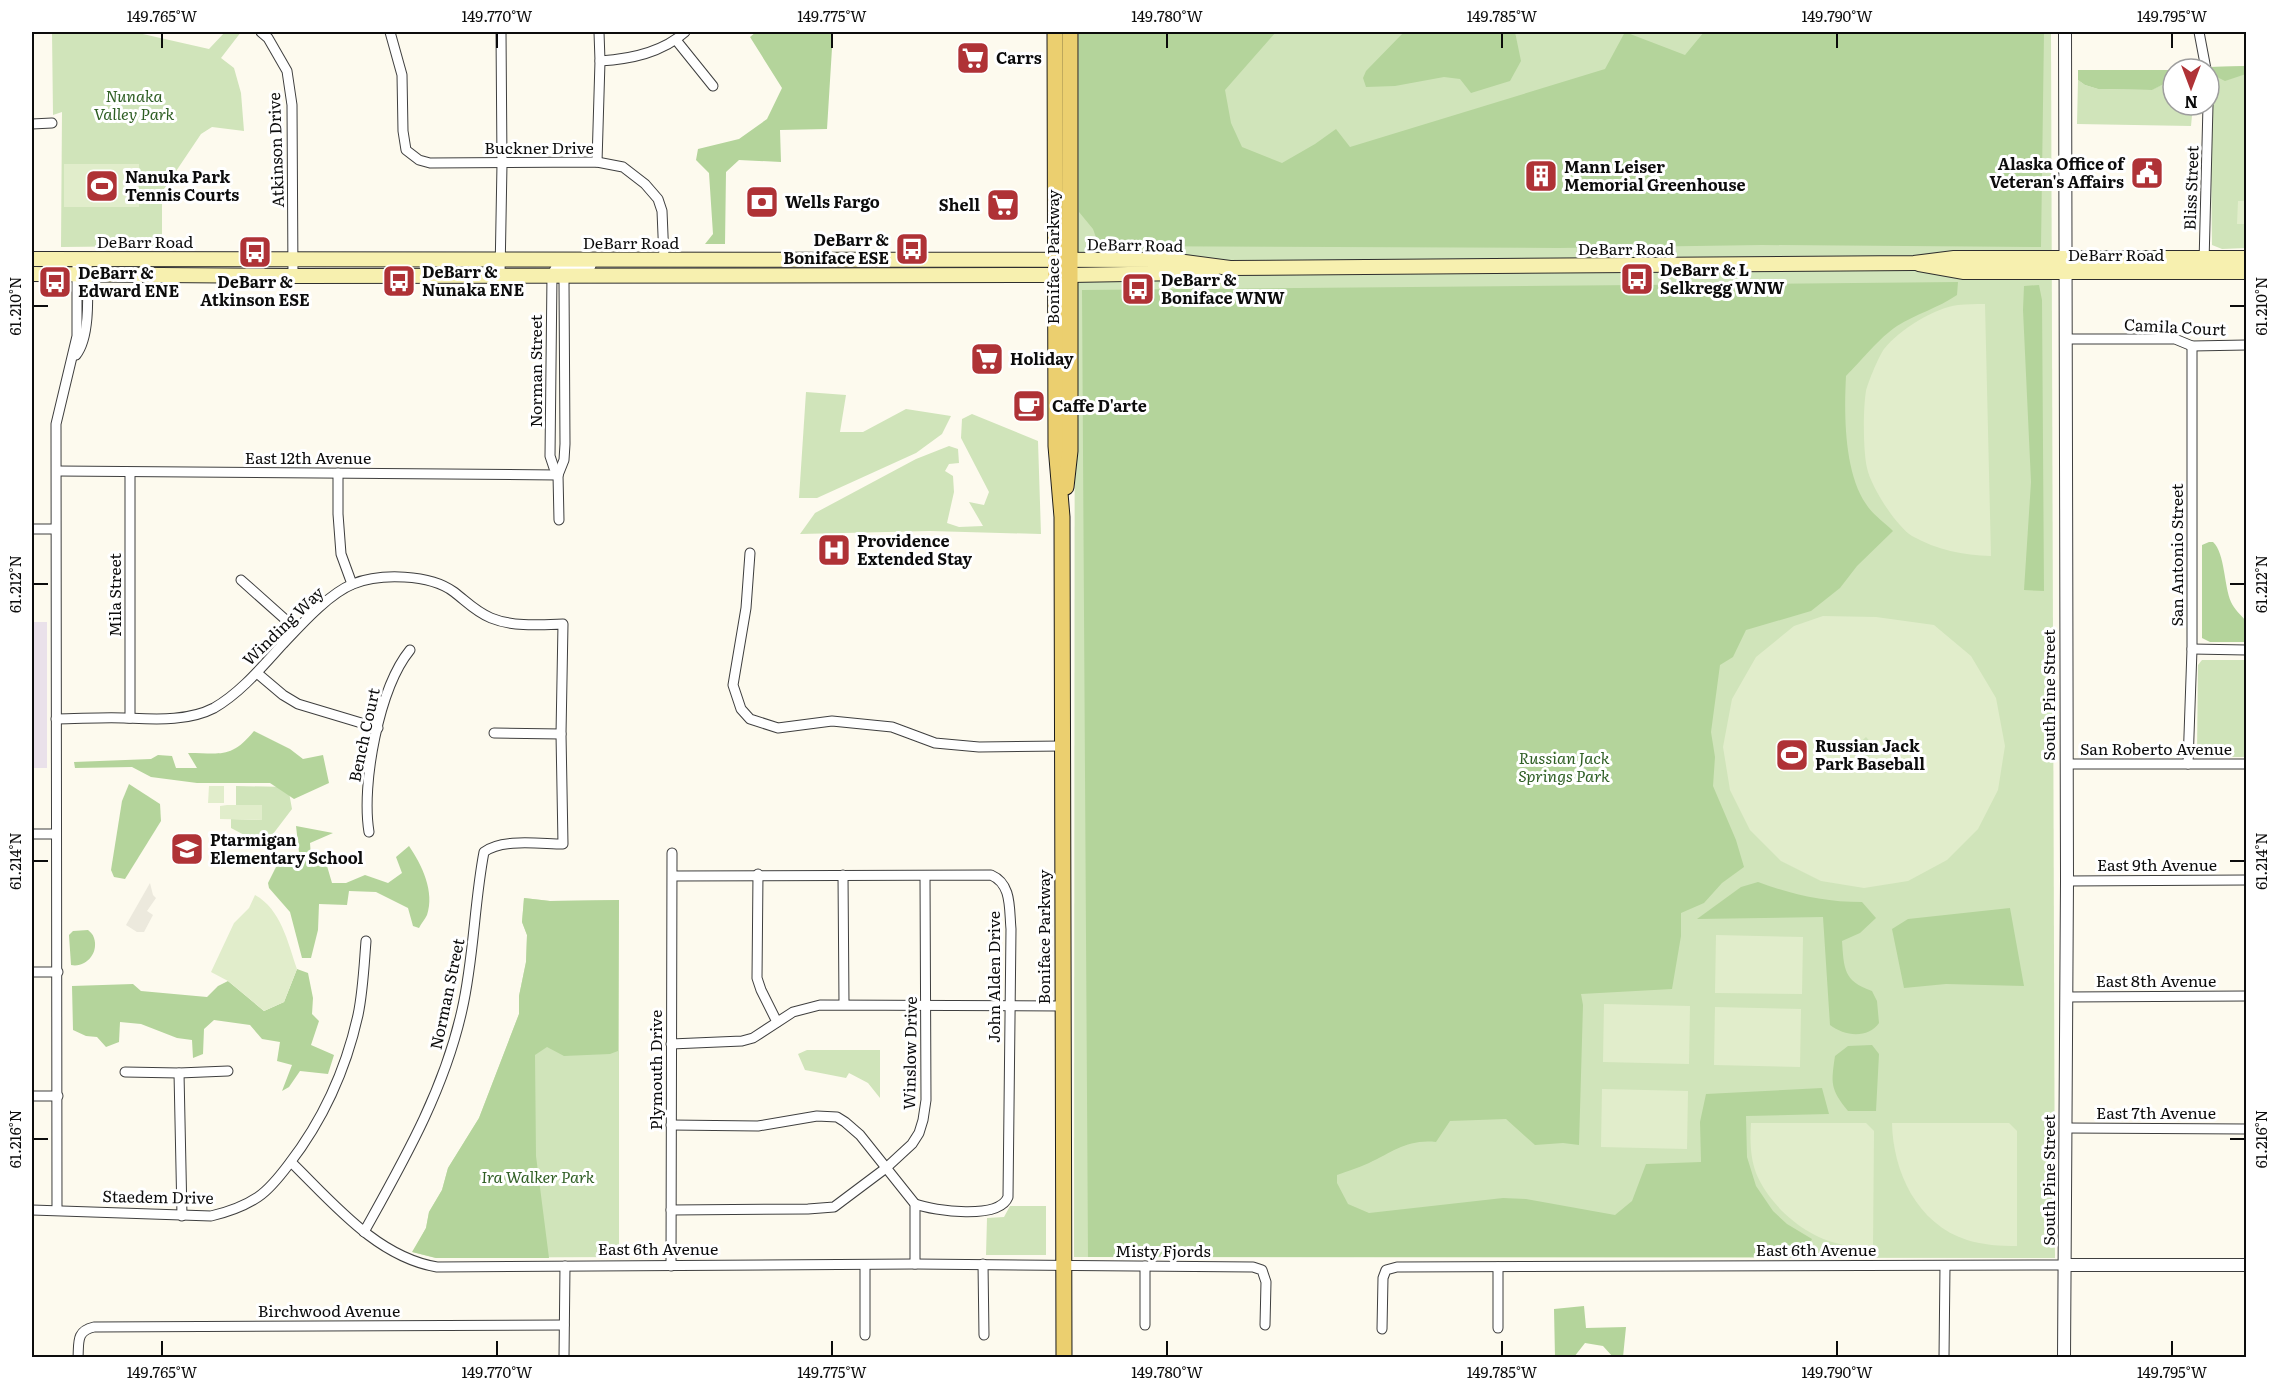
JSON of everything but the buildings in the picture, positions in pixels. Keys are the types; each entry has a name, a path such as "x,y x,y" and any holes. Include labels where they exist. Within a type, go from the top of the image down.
{"main road":[{"name":"Boniface Parkway","path":"1055,32 1056,447 1062,517 1064,1358"},
{"name":"Boniface Parkway","path":"1062,517 1070,451 1070,32"},
{"name":"DeBarr Road","path":"32,274 293,276 500,275 557,272 686,275 1055,268 1194,272 1230,268 1914,263 1964,272 2204,257 2247,258"},
{"name":"DeBarr Road","path":"32,259 780,260 1055,268"},
{"path":"686,275 705,266 765,267 780,260"},
{"name":"DeBarr Road","path":"2065,265 2247,272"}],"street":[{"name":"Atkinson Drive","path":"261,32 268,38 286,71 292,105 293,276"},
{"name":"Buckner Drive","path":"390,32 402,75 403,131 406,150 419,160 430,163 597,162 623,167 645,184 658,199 662,211 664,259"},
{"path":"500,275 501,32"},
{"path":"597,162 600,61 598,32"},
{"path":"600,61 632,59 676,40 685,32"},
{"name":"South Pine Street","path":"2064,1358 2067,997 2065,32"},
{"path":"2199,32 2204,57"},
{"path":"676,40 713,86"},
{"name":"Bliss Street","path":"2204,272 2208,117"},
{"path":"32,124 52,123"},
{"path":"32,1209 57,1209 56,424 58,406 72,359 82,259"},
{"path":"533,259 557,272 628,266 664,259"},
{"name":"Norman Street","path":"557,272 550,456 558,475"},
{"name":"Norman Street","path":"557,272 565,444 564,460 558,475 560,520"},
{"name":"Camila Court","path":"2065,339 2175,339 2192,346 2247,345"},
{"name":"San Antonio Street","path":"2188,764 2192,649 2192,346"},
{"name":"East 12th Avenue","path":"57,471 558,475"},
{"name":"Mila Street","path":"130,473 130,718"},
{"path":"338,473 341,554 352,584"},
{"path":"32,529 55,529"},
{"path":"750,554 746,608 733,685 741,709 750,719 778,728 832,721 892,727 935,743 979,747 1063,746"},
{"name":"Winding Way","path":"56,719 168,718 195,715 212,708 229,698 257,673 296,629 333,597 352,584 397,577 438,583 453,591 476,611 493,619 533,626 563,624 561,734"},
{"path":"241,580 296,629"},
{"path":"2192,649 2247,650"},
{"name":"Bench Court","path":"369,832 366,805 368,776 378,728 391,682 400,663 410,650"},
{"path":"257,673 298,704 378,728"},
{"path":"494,733 561,734"},
{"name":"Norman Street","path":"364,1232 418,1135 441,1082 452,1047 469,974 484,852 492,846 505,844 563,844 561,734"},
{"name":"San Roberto Avenue","path":"2066,764 2247,764"},
{"path":"32,834 56,834"},
{"name":"Plymouth Drive","path":"671,1266 672,853"},
{"path":"758,874 758,978 761,990 777,1022"},
{"path":"843,875 844,1004"},
{"name":"John Alden Drive","path":"673,876 991,875 1005,885 1011,929 1008,1197 1006,1203 994,1209 960,1211 930,1209 915,1204"},
{"name":"Winslow Drive","path":"671,1210 834,1207 886,1168 912,1143 923,1120 926,1100 925,876"},
{"name":"East 9th Avenue","path":"2067,881 2247,880"},
{"name":"Staedem Drive","path":"57,1209 211,1216 244,1205 260,1196 278,1179 315,1129 340,1077 358,1014 366,941"},
{"path":"32,972 58,972"},
{"name":"East 8th Avenue","path":"2067,997 2247,996"},
{"path":"671,1044 742,1041 753,1038 793,1012 809,1007 844,1004 1062,1006"},
{"path":"125,1072 228,1071"},
{"path":"179,1073 182,1216"},
{"path":"32,1096 58,1096"},
{"path":"671,1125 758,1126 817,1116 837,1117 860,1135 915,1204 915,1264"},
{"name":"East 7th Avenue","path":"2066,1128 2247,1128"},
{"name":"East 6th Avenue","path":"291,1162 364,1232 387,1248 422,1264 437,1267 1063,1265"},
{"path":"983,1264 984,1335"},
{"path":"864,1335 865,1265"},
{"name":"Misty Fjords","path":"1063,1265 1253,1267 1262,1270 1266,1282 1265,1325"},
{"name":"East 6th Avenue","path":"1382,1329 1383,1278 1386,1270 1397,1267 2247,1265"},
{"path":"564,1358 565,1266"},
{"path":"1144,1325 1145,1266"},
{"path":"1944,1358 1945,1266"},
{"path":"1498,1267 1498,1328"},
{"name":"Birchwood Avenue","path":"78,1358 79,1336 82,1331 94,1327 564,1325"}],"shaded area":[{"path":"32,622 47,622 47,768 32,768"},
{"path":"150,883 156,898 147,911 153,915 144,932 137,932 126,925"}],"green space":[{"name":"Nunaka Valley Park","path":"52,32 134,32 209,49 225,32 241,32 221,58 234,68 241,93 244,131 212,127 201,134 162,192 162,246 61,247 62,112 53,115"},
{"path":"756,32 833,32 827,129 780,130 781,162 739,160 726,172 725,244 705,244 713,234 709,173 696,160 698,149 739,139 767,119 782,88 750,37"},
{"name":"Russian Jack Springs Park","path":"1075,32 2051,32 2055,1258 1074,1257"},
{"path":"1079,32 1276,32 1225,90 1231,123 1242,147 1282,163 1336,129 1350,147 1605,69 1625,32 1685,55 1704,32 2044,32 2041,247 1099,246 1093,229 1079,212"},
{"path":"1404,32 1515,32 1521,61 1510,81 1471,93 1460,79 1444,77 1395,86 1366,87 1363,78 1366,71"},
{"path":"2246,66 2246,248 2222,249 2212,245 2211,117 2221,117 2221,67"},
{"path":"2246,66 2246,74 2225,81 2221,79 2221,67"},
{"path":"2078,70 2161,70 2161,86 2152,90 2098,89 2078,80"},
{"path":"2078,80 2098,89 2151,90 2161,85 2161,117 2192,117 2191,126 2077,124"},
{"name":"Nanuka Park Tennis Courts","path":"64,164 139,164 139,207 64,207"},
{"path":"2238,201 2246,201 2246,224 2237,224"},
{"path":"1958,282 1957,295 1891,331 1846,376 1847,442 1853,476 1869,508 1893,531 1857,566 1840,588 1811,611 1746,630 1733,657 1720,665 1711,732 1715,757 1713,786 1736,840 1744,867 1722,883 1704,903 1681,913 1681,936 1672,989 1581,994 1583,1005 1579,1145 1563,1143 1535,1145 1506,1119 1450,1121 1436,1142 1408,1144 1365,1165 1337,1175 1337,1183 1348,1204 1369,1213 1503,1198 1526,1199 1615,1215 1632,1201 1646,1164 1701,1162 1700,1122 1706,1094 1822,1088 1829,1114 1746,1116 1747,1157 1756,1186 1773,1211 1787,1224 1812,1239 1803,1257 1088,1257 1082,290"},
{"path":"2039,285 2042,300 2044,591 2024,590 2031,482 2023,310 2024,286"},
{"path":"1985,304 1991,556 1960,553 1941,548 1921,541 1906,531 1892,515 1873,485 1867,468 1864,441 1866,391 1884,349 1908,328 1938,310 1958,305"},
{"path":"806,392 846,395 840,432 863,432 906,409 951,416 942,434 916,453 817,498 799,498"},
{"path":"972,414 1038,441 1041,534 930,531 800,534 815,513 916,459 949,446 958,449 959,463 949,464 945,471 953,476 954,492 947,523 959,527 983,526 969,502 984,505 989,492 961,438 962,419"},
{"path":"2213,542 2220,554 2231,602 2246,621 2246,642 2210,642 2202,638 2202,545"},
{"name":"Russian Jack Park Baseball","path":"1823,616 1876,617 1934,625 1971,656 1996,698 2005,746 1998,790 1978,829 1947,860 1908,881 1864,888 1821,881 1781,861 1750,830 1730,790 1723,747 1732,699 1756,657 1794,626","holes":["1866,737 1877,749 1865,760 1854,748"]},
{"path":"2202,660 2246,660 2246,757 2201,757 2197,752 2198,665"},
{"path":"254,731 290,749 303,759 323,755 329,783 294,799 270,783 197,783 151,777 132,767 75,768 74,762 151,759 158,755 172,756 176,768 197,768 188,753 217,753 232,750"},
{"path":"129,784 160,804 161,821 125,879 114,877 111,870 122,801"},
{"path":"209,786 224,786 224,803 208,803"},
{"path":"236,786 288,787 292,809 273,834 250,838 231,828 231,819 261,820 262,805 236,805"},
{"path":"262,805 262,820 220,819 220,806"},
{"path":"296,826 333,833 310,843 311,857 327,866 332,883 346,883 365,875 388,883 402,873 396,857 409,846 423,870 428,888 427,915 419,928 413,926 408,908 376,892 349,891 347,905 319,904 318,930 311,958 302,958 290,912 269,888 268,883 276,867 300,861"},
{"path":"1758,882 1809,897 1862,902 1876,918 1860,933 1842,941 1843,959 1850,978 1872,991 1877,1001 1879,1023 1869,1032 1856,1034 1842,1032 1830,1025 1823,917 1697,919 1741,887"},
{"path":"255,895 264,901 277,918 287,938 297,969 284,1002 264,1011 228,981 211,972 234,923 249,908"},
{"name":"Ira Walker Park","path":"524,898 550,901 619,900 619,1257 436,1258 413,1252 426,1228 429,1212 442,1190 448,1168 479,1118 519,1014 519,996 526,962 527,935 522,922"},
{"name":"Ira Walker Park","path":"524,898 550,901 619,900 618,1051 610,1054 564,1056 547,1047 535,1055 536,1156 549,1258 436,1258 412,1252 426,1228 429,1212 442,1190 448,1168 479,1118 519,1014 519,996 526,962 527,935 522,922"},
{"path":"2010,908 2024,986 1946,984 1904,988 1892,929 1908,919"},
{"path":"88,930 94,938 93,954 82,964 71,965 69,935 73,931"},
{"path":"1716,935 1803,937 1802,994 1715,993"},
{"path":"297,969 308,973 313,998 312,1014 319,1021 311,1045 334,1055 328,1074 300,1071 289,1087 282,1091 292,1065 277,1061 280,1042 262,1039 250,1025 214,1020 204,1029 203,1054 193,1058 192,1040 177,1038 141,1024 120,1022 119,1042 106,1047 97,1037 86,1036 73,1030 72,986 133,984 141,991 207,997 218,986 228,981 264,1011 284,1002"},
{"path":"1604,1004 1690,1006 1689,1064 1603,1062"},
{"path":"1715,1007 1801,1009 1800,1067 1714,1065"},
{"path":"1872,1045 1879,1054 1876,1111 1848,1111 1833,1085 1835,1056 1848,1046"},
{"path":"807,1050 880,1050 880,1098 868,1083 849,1073 846,1078 805,1070 798,1054"},
{"path":"1602,1089 1688,1091 1687,1149 1601,1147"},
{"path":"1751,1123 1866,1123 1874,1131 1873,1246 1832,1242 1805,1229 1781,1209 1762,1186 1756,1173 1751,1148"},
{"path":"1892,1123 2009,1123 2017,1131 2017,1246 1992,1245 1967,1240 1934,1222 1911,1194 1903,1177 1893,1141"},
{"path":"1010,1206 1046,1206 1046,1255 986,1255 987,1218 1004,1217"},
{"path":"1584,1306 1586,1328 1626,1327 1623,1357 1613,1357 1603,1346 1585,1343 1574,1357 1555,1357 1554,1309"}],"place":[{"name":"Carrs","path":"973,58"},
{"name":"Alaska Office of Veteran's Affairs","path":"2147,173"},
{"name":"Mann Leiser Memorial Greenhouse","path":"1541,176"},
{"name":"Nanuka Park Tennis Courts","path":"102,186"},
{"name":"Wells Fargo","path":"762,202"},
{"name":"Shell","path":"1003,205"},
{"name":"DeBarr & Boniface ESE","path":"912,249"},
{"name":"DeBarr & Atkinson ESE","path":"255,252"},
{"name":"DeBarr & L Selkregg WNW","path":"1637,279"},
{"name":"DeBarr & Nunaka ENE","path":"399,281"},
{"name":"DeBarr & Edward ENE","path":"55,282"},
{"name":"DeBarr & Boniface WNW","path":"1138,289"},
{"name":"Holiday","path":"987,359"},
{"name":"Caffe D'arte","path":"1029,406"},
{"name":"Providence Extended Stay","path":"834,550"},
{"name":"Russian Jack Park Baseball","path":"1792,755"},
{"name":"Ptarmigan Elementary School","path":"187,849"}]}
